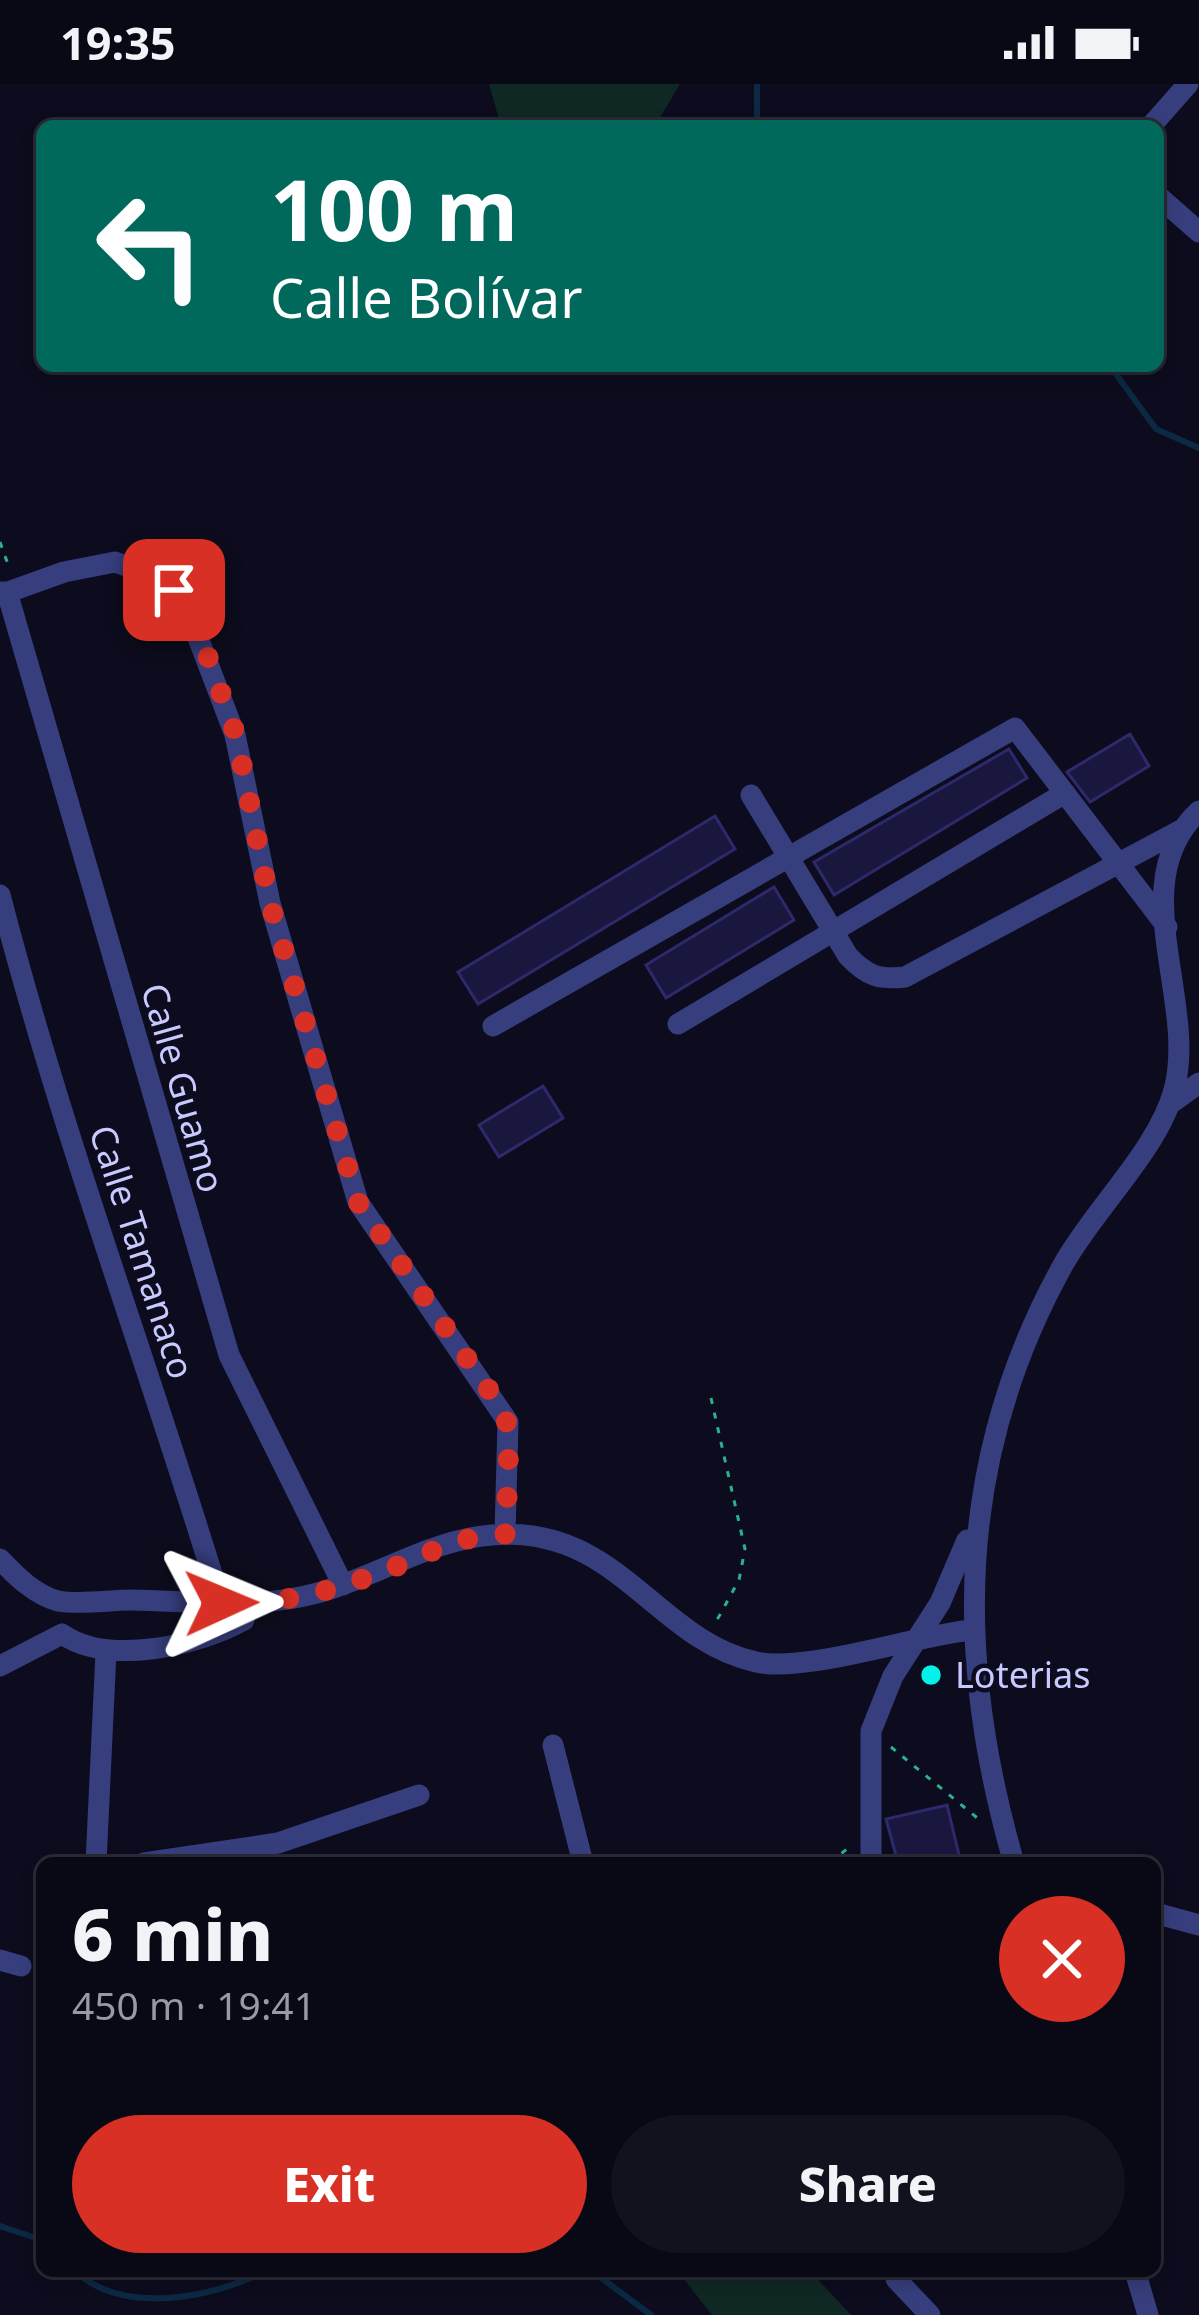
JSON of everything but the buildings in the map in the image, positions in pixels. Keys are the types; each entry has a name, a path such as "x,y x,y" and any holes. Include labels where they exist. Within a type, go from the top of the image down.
{"street":[{"path":"1156,120 1188,84"},
{"path":"1164,201 1199,232"},
{"path":"6,592 115,562 148,571 174,590 207,654 236,735 270,903 358,1202 508,1422 506,1534"},
{"name":"Calle Guamo","path":"6,592 229,1355 343,1585"},
{"path":"493,1026 1015,728 1168,928"},
{"path":"678,1024 1065,793"},
{"path":"751,795 832,930 864,973 882,980 905,977 1181,830 1199,811"},
{"path":"1170,1105 1180,1042 1165,869 1181,830"},
{"name":"Calle Tamanaco","path":"0,895 34,1025 221,1603 234,1625"},
{"path":"1012,1856 991,1776 970,1630 975,1542 1005,1402 1039,1313 1068,1257 1170,1105 1199,1083"},
{"path":"871,1857 871,1731 915,1637 953,1576 986,1481"},
{"path":"0,1666 62,1634 106,1652 203,1637 270,1605 343,1585 445,1546 506,1534 556,1542 607,1564 703,1639 770,1664 970,1630"},
{"path":"0,1559 26,1585 58,1601 270,1605"},
{"path":"58,1601 62,1634"},
{"path":"96,1857 106,1652"},
{"path":"553,1745 581,1857"},
{"path":"198,1857 309,1835 419,1796"},
{"path":"1161,1915 1199,1925"},
{"path":"1137,2277 1148,2315"},
{"path":"896,2279 930,2315"}],"path":[{"path":"0,542 6,592"},
{"path":"703,1639 739,1580 745,1549 711,1398"},
{"path":"871,1731 1012,1856"}],"green space":[{"path":"489,84 680,84 659,120 499,120"},
{"path":"816,2277 851,2315 712,2315 683,2278"}],"waterway":[{"path":"757,84 757,120"},
{"path":"1114,372 1156,429 1199,448"},
{"path":"0,2226 36,2238"},
{"path":"83,2277 117,2294 142,2298 194,2295 252,2277"},
{"path":"600,2277 651,2315"}],"place":[{"name":"Loterias","path":"931,1675"}],"route":[{"path":"174,590 207,654 236,735 270,903 332,1127 358,1202 505,1413 509,1438 506,1534 474,1537 379,1574 270,1605 221,1603"}]}
